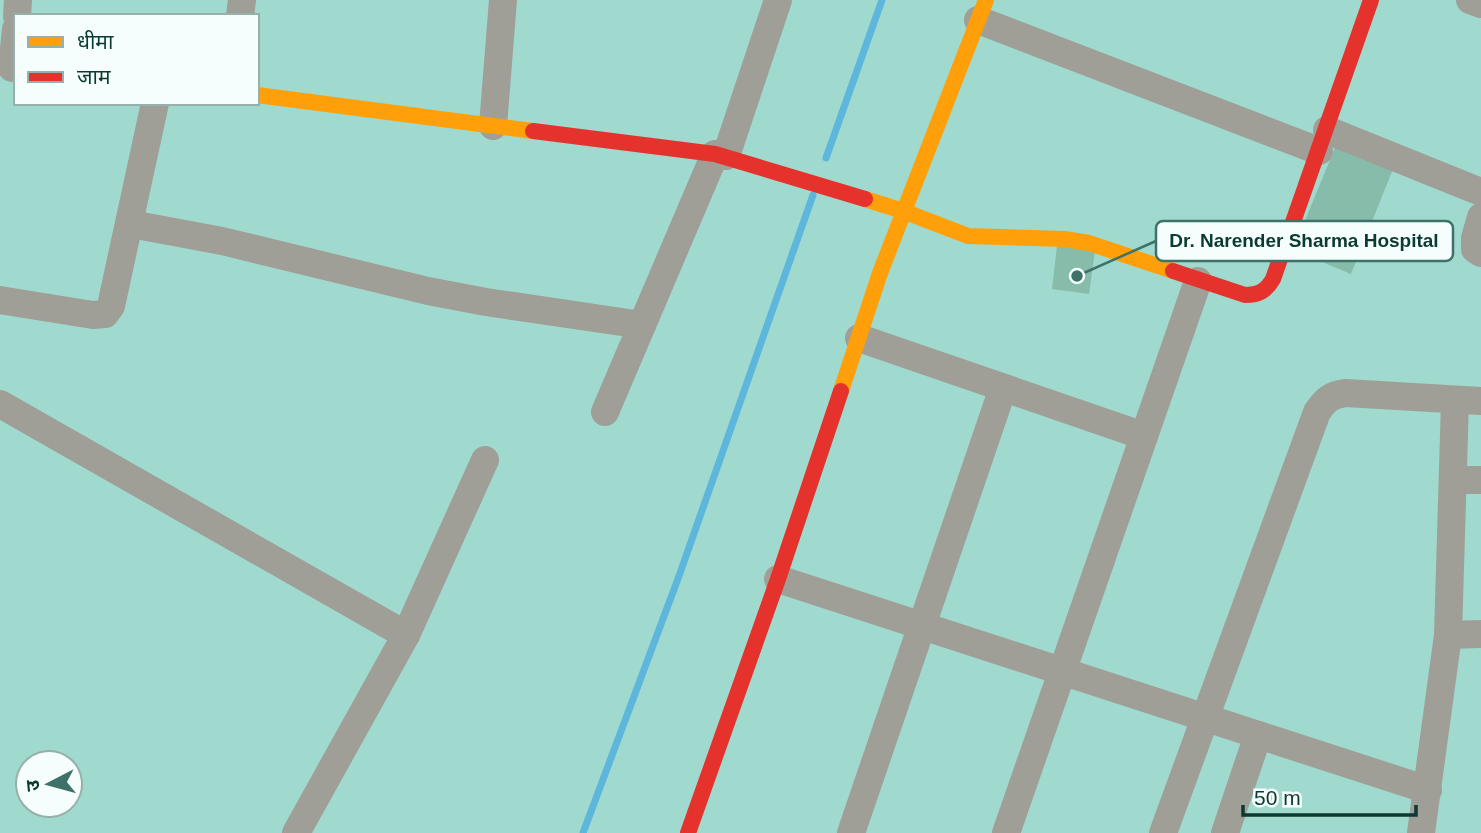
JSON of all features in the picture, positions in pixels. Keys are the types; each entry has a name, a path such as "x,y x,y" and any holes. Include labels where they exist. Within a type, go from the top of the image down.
{"street":[{"path":"493,125 503,0"},
{"path":"605,412 720,155 778,0"},
{"path":"1470,0 1481,4"},
{"path":"259,95 720,155 903,211 968,236 1065,239 1089,243 1198,281 1245,295 1255,295 1267,289 1323,141 1365,2"},
{"path":"688,833 903,211 982,10 1323,141 1481,192"},
{"path":"9,68 14,40"},
{"path":"0,300 93,315 105,314 111,306 131,224 155,105"},
{"path":"1481,217 1475,249 1481,253"},
{"path":"131,224 222,241 485,302 642,325"},
{"path":"1006,833 1198,281"},
{"path":"859,338 1144,436"},
{"path":"851,833 1003,388"},
{"path":"1163,833 1317,412 1331,395 1346,393 1468,401 1467,480 1421,833"},
{"path":"0,404 407,635"},
{"path":"296,833 407,635 485,460"},
{"path":"778,579 1428,790"},
{"path":"1448,635 1481,634"},
{"path":"1225,833 1258,735"}],"building":[{"path":"1336,145 1393,169 1351,274 1293,250"},
{"path":"1057,246 1095,251 1089,294 1052,289"}],"waterway":[{"path":"826,158 882,0"},
{"path":"583,833 679,576 813,195"}],"traffic: slow":[{"path":"841,391 880,273 986,0"},
{"path":"259,95 533,131"},
{"path":"865,199 968,236 1065,239 1089,243 1173,271"}],"traffic: jam":[{"path":"1173,271 1245,295 1262,292 1273,279 1371,0"},
{"path":"533,131 715,154 865,199"},
{"path":"688,833 841,391"}],"place":[{"name":"Dr. Narender Sharma Hospital","path":"1077,276"}]}
